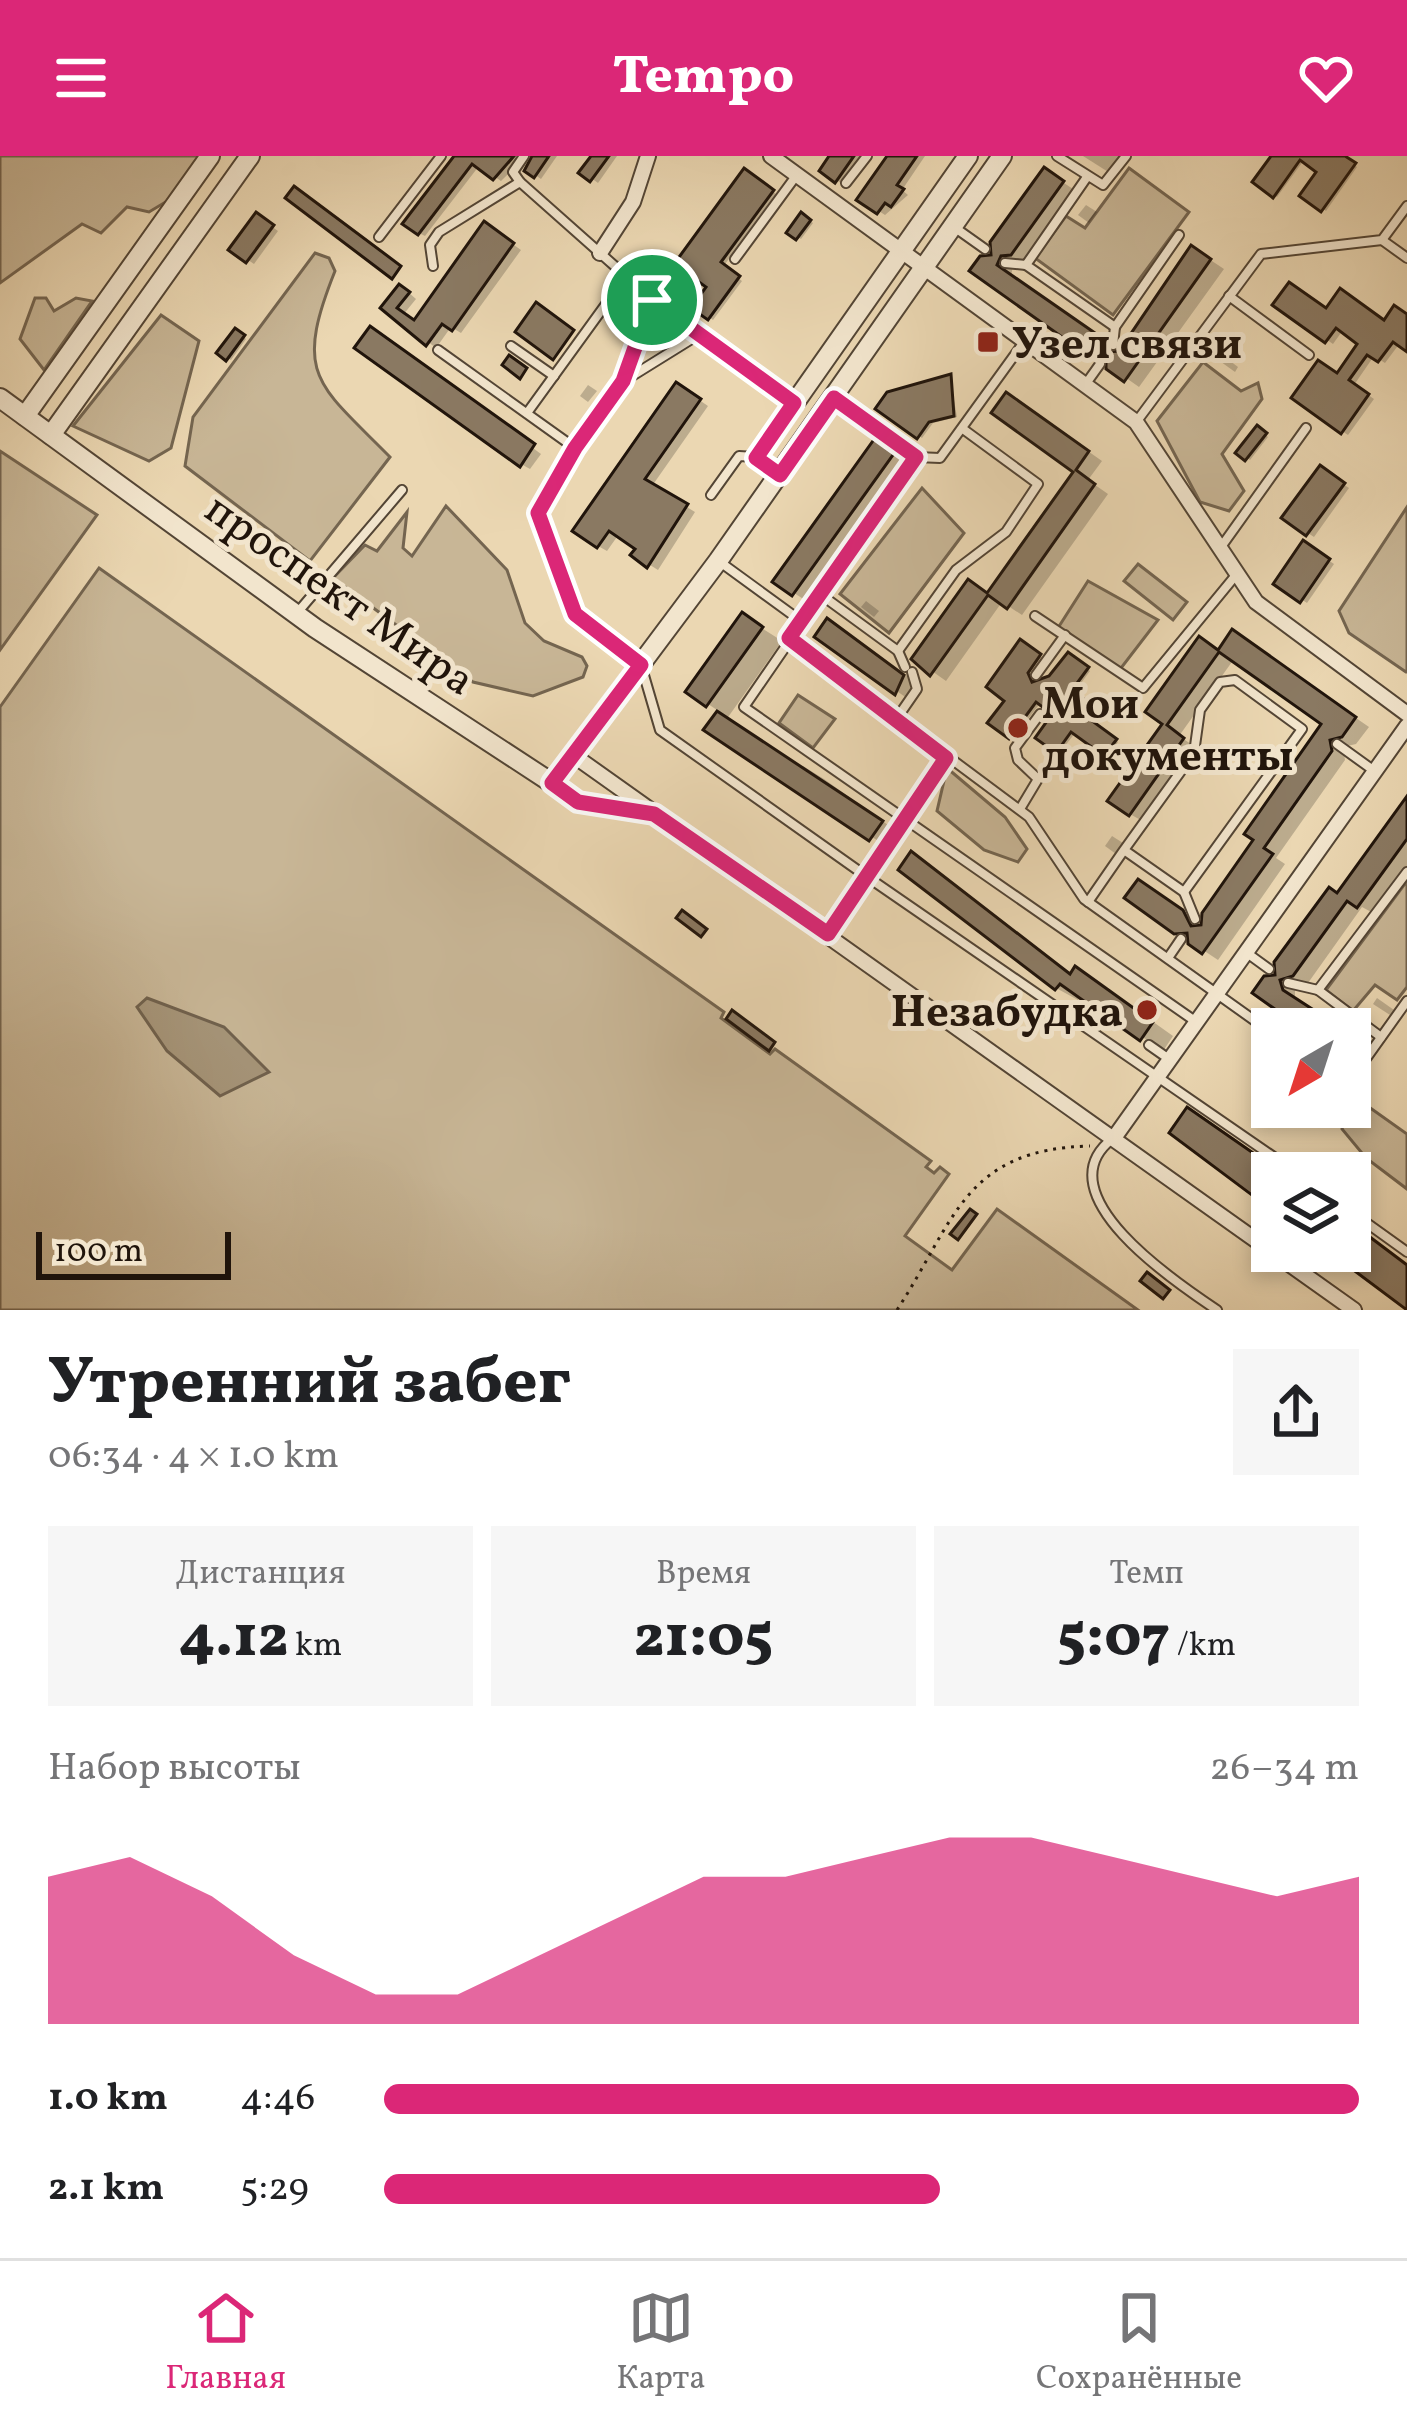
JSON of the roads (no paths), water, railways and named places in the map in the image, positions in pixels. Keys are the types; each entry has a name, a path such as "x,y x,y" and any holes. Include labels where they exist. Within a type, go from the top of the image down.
{"street":[{"path":"25,416 210,156"},
{"path":"52,435 250,156"},
{"path":"600,253 633,202 648,156"},
{"path":"771,156 899,254 1136,422 1236,575 1278,621 1407,714"},
{"path":"780,475 756,458 967,156"},
{"path":"552,783 780,475 1002,156"},
{"name":"проспект Мира","path":"0,398 296,615 578,802 654,814"},
{"path":"1109,1142 1407,726"},
{"name":"проспект Мира","path":"573,755 828,934 1109,1142 1354,1310"}],"lane":[{"path":"380,237 441,156"},
{"path":"524,156 513,172 520,182 652,300 794,403"},
{"path":"847,183 867,156"},
{"path":"1057,156 1103,185 1126,156"},
{"path":"735,259 796,175"},
{"path":"1026,265 1087,177"},
{"path":"433,266 430,244 439,232 520,182"},
{"path":"1382,240 1407,206"},
{"path":"952,226 985,249"},
{"path":"1113,345 1114,327 1179,236"},
{"path":"1136,422 1262,254 1382,240 1407,258"},
{"path":"1005,263 1026,265 1114,327"},
{"path":"1229,296 1309,355"},
{"path":"652,300 623,381 575,448 538,520 575,614 641,665 660,730 1269,1152"},
{"path":"527,413 605,304"},
{"path":"623,381 698,335"},
{"path":"834,398 916,457 940,458 1024,342"},
{"path":"511,346 554,376"},
{"path":"438,350 575,448"},
{"path":"1085,385 1100,364"},
{"path":"1220,548 1306,428"},
{"path":"898,651 956,570 1006,532 1038,484 963,429"},
{"path":"711,495 743,452 756,458"},
{"path":"916,457 744,707 1196,1022"},
{"path":"296,615 402,490"},
{"path":"718,561 801,622"},
{"path":"1035,616 1143,688 1236,575"},
{"path":"820,595 898,651 917,689 897,718"},
{"path":"1036,675 1064,635"},
{"path":"789,638 1020,809 1039,828 1070,884 1088,902 1251,1018"},
{"path":"1088,902 1194,753 1200,710 1220,682 1235,680 1302,729 1317,730"},
{"path":"1020,809 1038,778 1014,754 1040,714"},
{"path":"1184,892 1302,729"},
{"path":"1337,744 1375,770"},
{"path":"828,934 946,758"},
{"path":"1124,850 1184,892 1195,919"},
{"path":"1318,990 1407,872"},
{"path":"1168,958 1181,939"},
{"path":"1246,952 1269,969"},
{"path":"1288,983 1318,990 1381,1037"},
{"path":"1371,1051 1407,1001"},
{"path":"1148,1045 1170,1060"},
{"path":"1109,1142 1094,1175 1113,1226 1144,1258 1217,1310"},
{"path":"1371,1226 1407,1252"}],"place":[{"name":"Узел связи","path":"988,342"},
{"name":"Мои документы","path":"1018,728"},
{"name":"Незабудка","path":"1147,1010"}]}
